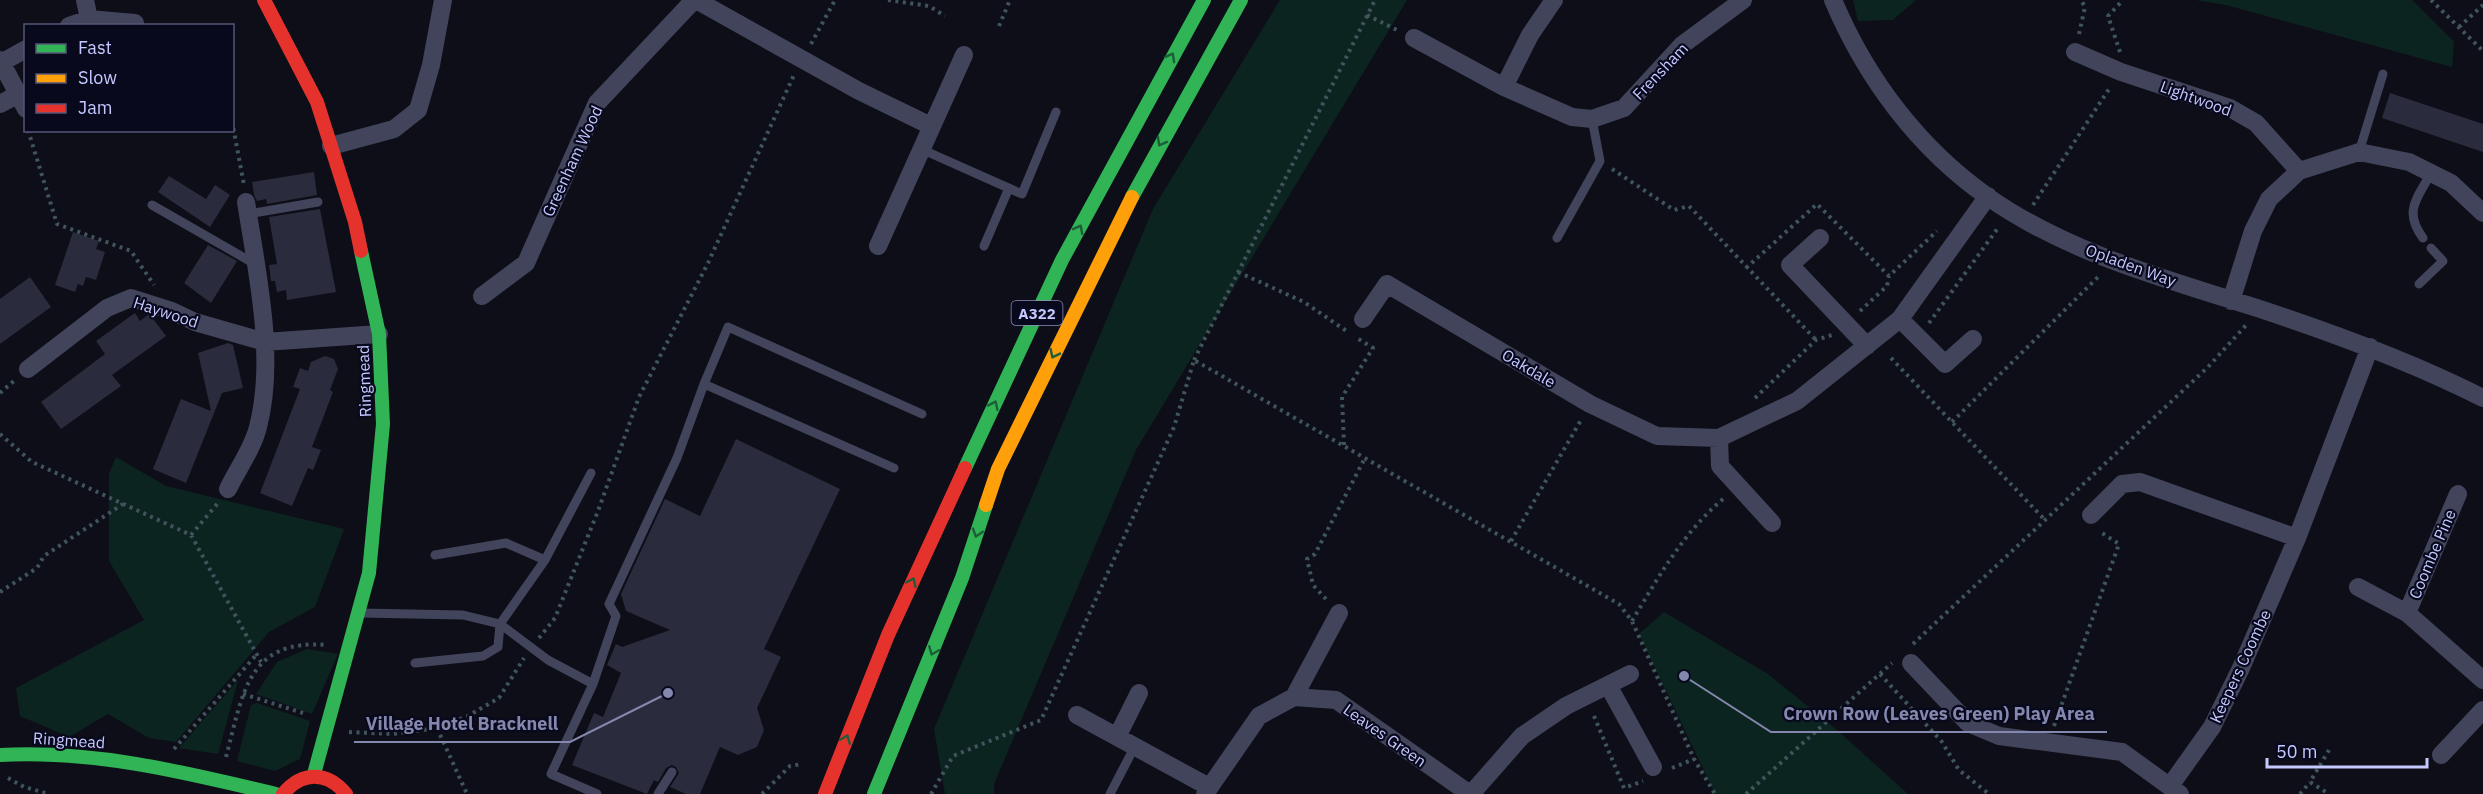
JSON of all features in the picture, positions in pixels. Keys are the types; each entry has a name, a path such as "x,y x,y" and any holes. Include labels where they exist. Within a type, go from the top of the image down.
{"main road":[{"name":"Ringmead","path":"264,0 317,102 355,222 379,334 383,424 369,573 314,774"},
{"name":"A322","path":"816,794 828,788 888,635 1062,260 1204,0"},
{"name":"A322","path":"874,794 962,578 998,469 1142,176 1241,0"},
{"name":"A322","path":"893,750 893,783"},
{"name":"Ringmead","path":"0,755 54,753 139,762 276,794"},
{"path":"283,794 298,778 314,774 337,783 346,794"}],"street":[{"path":"85,0 89,19"},
{"path":"332,146 394,129 418,111 431,65 443,0"},
{"name":"Greenham Wood","path":"482,296 526,263 597,103 695,0 859,91 931,126"},
{"path":"1504,87 1530,35 1554,0"},
{"name":"Frensham","path":"1592,119 1624,108 1682,45 1743,0"},
{"name":"Opladen Way","path":"1833,0 1850,41 1890,104 1940,157 1988,196 2024,219 2106,259 2370,347 2483,398"},
{"path":"75,24 89,19 135,23"},
{"path":"1414,38 1504,87 1572,117 1592,119"},
{"path":"0,104 21,102 1,62 24,50"},
{"name":"Lightwood","path":"2075,52 2121,72 2230,108 2256,123 2299,171"},
{"path":"878,246 964,55"},
{"path":"2231,301 2253,231 2269,199 2299,171 2359,152 2409,162 2451,183 2483,213"},
{"name":"Oakdale","path":"1363,319 1387,284 1590,404 1657,436 1719,438 1797,401 1900,319 1988,196"},
{"path":"228,489 258,429 265,385 265,342 247,208"},
{"path":"1820,238 1790,265 1867,346"},
{"name":"Haywood","path":"28,369 52,362 107,308 131,298 172,311 195,322 265,342 379,334"},
{"path":"1900,319 1945,364 1973,339"},
{"name":"Keepers Coombe","path":"1905,656 1968,723 1999,736 2122,752 2175,790 2212,728 2297,538 2370,347"},
{"path":"1719,438 1720,466 1772,523"},
{"path":"2092,519 2122,483 2140,482 2297,538"},
{"name":"Coombe Pine","path":"2407,613 2457,494"},
{"name":"Coombe Pine","path":"2358,586 2407,613 2483,681"},
{"path":"1077,715 1135,746 1207,790 1259,716 1294,697 1339,613"},
{"name":"Leaves Green","path":"1294,697 1336,700 1470,794 1522,736 1566,706 1630,674"},
{"path":"1608,685 1653,767"},
{"path":"1117,737 1138,693"},
{"path":"2441,755 2483,710"}],"lane":[{"path":"2359,152 2383,74"},
{"path":"921,149 1022,194 1056,112"},
{"path":"1557,238 1600,161 1592,119"},
{"path":"2422,238 2413,225 2412,208 2431,173"},
{"path":"984,246 1009,188"},
{"path":"247,208 318,202"},
{"path":"152,205 255,264"},
{"path":"2419,284 2443,261 2431,248"},
{"path":"597,794 551,774 593,684 616,616 609,604 677,458 728,327 922,414"},
{"path":"704,384 894,468"},
{"path":"415,663 483,656 498,648 500,624 545,560 591,473"},
{"path":"435,555 506,543 545,560"},
{"path":"358,613 463,615 500,624 548,660 593,684"},
{"path":"1110,794 1135,746"},
{"path":"658,794 672,772"}],"path":[{"path":"808,49 835,0"},
{"path":"888,0 929,6 945,16"},
{"path":"999,26 1010,0"},
{"path":"931,794 953,756 1041,720 1174,427 1194,360 1375,0"},
{"path":"2075,52 2085,7 2081,0"},
{"path":"2024,219 2121,72 2120,45 2109,16 2123,0"},
{"path":"2431,0 2483,51"},
{"path":"2459,27 2483,5"},
{"path":"1367,15 1414,38"},
{"path":"350,732 393,734 437,728 468,716 499,698 531,647 555,618 598,511 639,397 708,263 796,72"},
{"path":"29,132 57,224 131,251 172,311"},
{"path":"234,132 247,208"},
{"path":"1600,161 1674,210 1689,206 1816,340"},
{"path":"1746,268 1816,204 1889,276"},
{"path":"1750,403 1816,340 1836,334 1887,286 1889,276 1944,224"},
{"path":"1927,326 1998,228"},
{"path":"1238,272 1304,302 1373,348 1342,397 1344,445"},
{"path":"1952,422 2099,275"},
{"path":"1746,794 1880,674 1905,656 2208,367 2260,309"},
{"path":"1891,358 2045,520"},
{"path":"1194,360 1619,604 1632,621 1694,759 1714,794"},
{"path":"1511,542 1590,404"},
{"path":"0,434 32,462 191,535 261,662"},
{"path":"1339,613 1313,585 1307,559 1315,554 1365,458"},
{"path":"191,535 228,489"},
{"path":"1632,621 1676,549 1697,521 1723,499"},
{"path":"0,592 37,568 44,556 123,504"},
{"path":"2048,744 2119,544 2105,537 2092,519"},
{"path":"226,757 243,694 261,662 282,648 302,642 349,646"},
{"path":"158,767 256,654"},
{"path":"1880,674 1942,742 1959,770 1989,794"},
{"path":"243,694 303,714"},
{"path":"1594,716 1624,789"},
{"path":"437,728 467,794"},
{"path":"2300,794 2329,750"},
{"path":"762,794 790,766 802,764"},
{"path":"0,774 24,787 49,794"},
{"path":"2310,782 2329,794"}],"green space":[{"path":"1280,0 1407,0 1136,450 994,784 994,794 945,794 934,729 1153,209"},
{"path":"1853,0 1916,0 1893,20 1858,21"},
{"path":"2196,0 2412,0 2454,42 2452,67 2226,5"},
{"path":"116,457 166,486 344,529 315,607 269,632 176,742 149,738 108,714 69,737 20,716 16,688 144,620 109,561 109,474"},
{"path":"1664,612 1768,674 1837,730 1908,794 1715,794 1639,634"},
{"path":"307,649 338,654 312,714 256,694 277,662"},
{"path":"238,680 218,754 179,748"},
{"path":"257,703 310,721 300,759 275,771 237,761 251,705"}],"building":[{"path":"2390,93 2483,124 2483,152 2382,118"},
{"path":"314,172 317,195 267,204 266,199 257,201 254,195 252,182"},
{"path":"169,176 206,199 215,185 230,195 210,227 158,192"},
{"path":"320,209 336,292 287,300 286,290 277,292 275,281 271,281 269,265 277,264 269,217"},
{"path":"73,232 99,241 96,249 105,252 96,280 86,277 83,286 78,284 75,292 55,285"},
{"path":"208,245 237,261 211,303 184,283"},
{"path":"30,277 51,307 0,344 0,299"},
{"path":"135,313 140,321 148,315 151,316 166,336 112,375 121,386 61,429 41,402 105,354 96,341"},
{"path":"228,343 233,345 243,388 222,393 186,483 153,469 181,399 211,411 198,353"},
{"path":"325,356 334,359 338,369 330,390 333,392 312,447 321,450 313,470 308,468 292,506 260,493 300,389 293,387 300,368 308,371 311,362"},
{"path":"736,439 840,489 764,649 781,657 757,708 764,730 757,747 738,755 720,747 700,794 686,794 670,787 679,773 672,765 666,768 658,782 654,780 647,794 572,765 594,713 603,717 621,673 607,665 616,644 622,647 670,630 626,611 621,594 665,499 700,516"}],"traffic: fast":[{"path":"965,468 1062,260 1204,0"},
{"path":"1132,197 1241,0"},
{"path":"314,774 369,573 383,424 379,334 361,251"},
{"path":"874,794 962,578 986,505"},
{"path":"0,755 35,754 105,759 139,764 276,794"}],"traffic: slow":[{"path":"986,505 998,469 1132,197"}],"traffic: jam":[{"path":"264,0 317,102 355,222 361,251"},
{"path":"825,794 888,635 965,468"},
{"path":"283,794 298,781 314,777 331,781 346,794"}],"place":[{"name":"Crown Row (Leaves Green) Play Area","path":"1684,676"},
{"name":"Village Hotel Bracknell","path":"668,693"}]}
